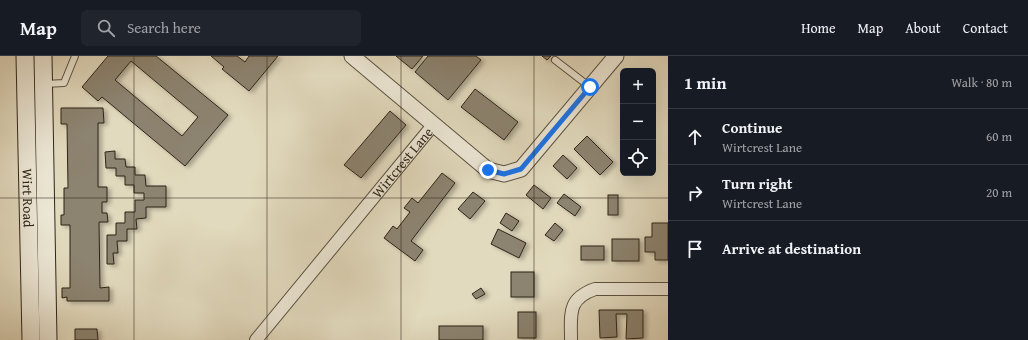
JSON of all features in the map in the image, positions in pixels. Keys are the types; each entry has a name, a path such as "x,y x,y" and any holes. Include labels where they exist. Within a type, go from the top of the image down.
{"main road":[{"name":"Wirt Road","path":"25,56 31,340"},
{"name":"Wirt Road","path":"43,56 48,340"}],"street":[{"path":"352,56 434,124"},
{"name":"Wirtcrest Lane","path":"256,340 434,124 488,170 504,174 521,169 616,56"},
{"path":"571,340 571,315 578,298 595,289 668,289"}],"lane":[{"path":"44,84 64,83 75,56"},
{"path":"555,60 590,87"}],"building":[{"path":"108,56 156,56 228,115 185,166 102,97 98,101 82,87","holes":["131,61 198,117 182,136 115,80"]},
{"path":"211,56 237,56 245,62 249,56 278,56 249,91 222,69 224,67"},
{"path":"396,56 423,56 412,69"},
{"path":"428,56 476,56 481,60 448,100 415,72"},
{"path":"542,56 551,56 547,60"},
{"path":"475,89 518,122 504,140 461,107"},
{"path":"61,108 103,108 104,123 98,123 98,187 107,187 107,202 102,202 102,213 107,213 108,222 99,222 100,288 109,287 109,301 67,301 67,297 62,298 62,288 70,288 70,225 61,225 61,215 64,215 64,188 68,188 67,124 61,124"},
{"path":"390,111 406,125 361,178 344,165"},
{"path":"587,136 613,162 600,175 574,149"},
{"path":"115,151 115,159 125,159 126,167 135,167 135,175 145,175 146,186 166,186 166,207 146,207 146,218 136,219 137,229 127,229 127,241 117,241 118,253 113,253 114,264 107,264 107,235 116,235 116,223 125,223 125,212 135,212 135,200 144,200 144,193 134,193 134,185 125,185 125,176 116,176 116,168 106,168 105,152"},
{"path":"563,155 577,168 567,179 553,166"},
{"path":"442,173 455,183 411,241 423,250 415,261 384,238 393,226 397,229 410,212 404,208 412,198 418,203"},
{"path":"534,185 551,198 543,209 526,195"},
{"path":"473,192 485,201 470,219 458,209"},
{"path":"564,194 581,207 575,216 557,203"},
{"path":"608,195 618,195 618,215 608,215"},
{"path":"506,213 519,221 512,231 500,223"},
{"path":"555,223 563,230 554,241 545,235"},
{"path":"652,223 668,223 668,260 655,260 655,252 645,252 645,237 652,237"},
{"path":"498,229 526,243 519,258 491,244"},
{"path":"612,239 639,239 639,261 612,261"},
{"path":"581,246 604,246 604,260 581,260"},
{"path":"511,272 534,272 534,297 511,297"},
{"path":"481,288 485,294 476,299 472,294"},
{"path":"599,310 643,310 643,338 626,339 627,314 616,314 617,337 600,338"},
{"path":"518,312 536,312 536,338 518,338"},
{"path":"439,326 483,326 483,340 439,340"},
{"path":"75,329 97,329 98,340 75,340"}],"route":[{"path":"488,170 504,174 521,169 590,87"}]}
